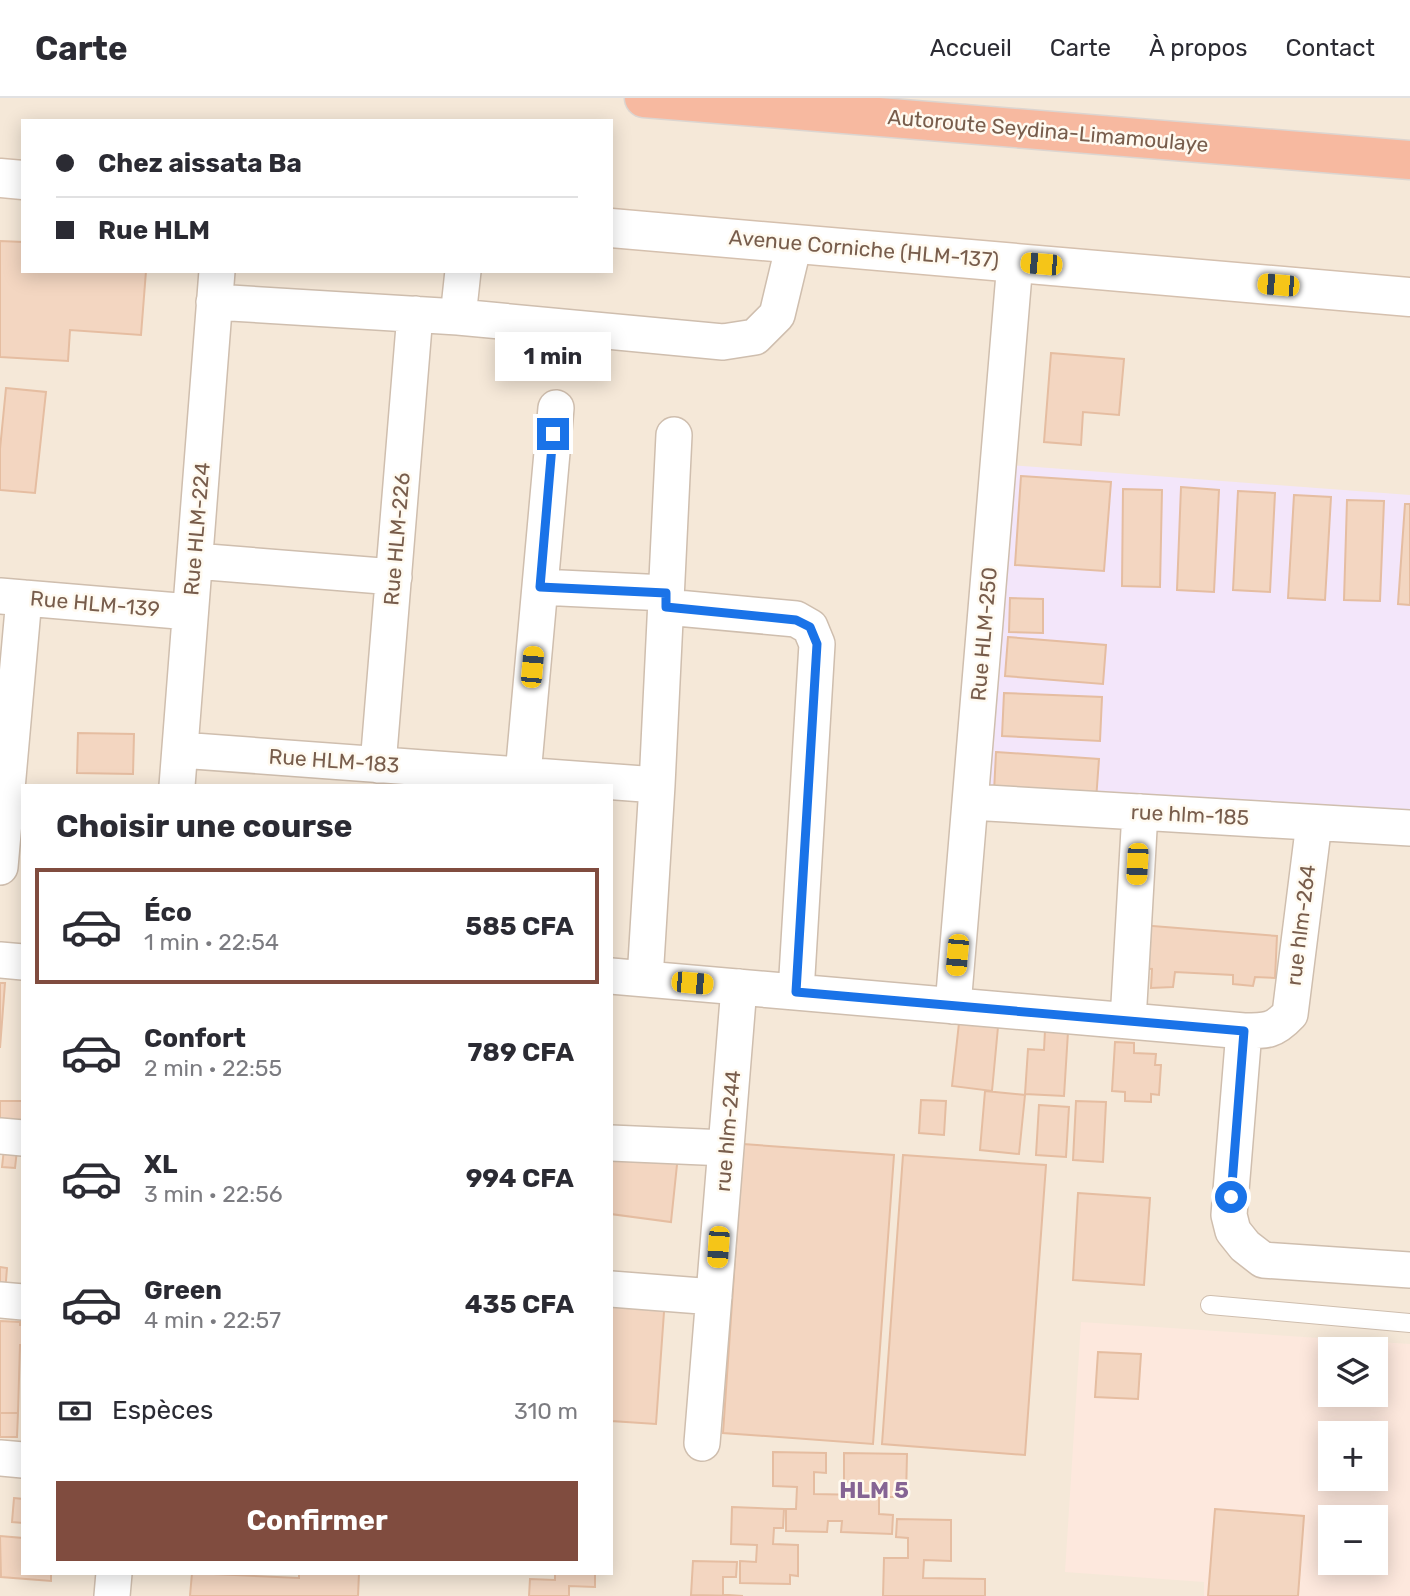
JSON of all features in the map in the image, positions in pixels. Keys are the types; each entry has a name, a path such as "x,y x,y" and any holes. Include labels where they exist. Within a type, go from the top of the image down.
{"highway":[{"name":"Autoroute Seydina-Limamoulaye","path":"644,98 1410,160"}],"street":[{"path":"0,178 21,180"},
{"name":"Avenue Corniche (HLM-137)","path":"613,228 1410,297"},
{"path":"216,286 415,314 723,342 755,337 777,315 794,244"},
{"name":"Rue HLM-250","path":"953,1006 1015,262"},
{"path":"458,317 463,273"},
{"name":"Rue HLM-224","path":"177,784 216,286"},
{"name":"Rue HLM-226","path":"378,765 415,314"},
{"path":"523,775 556,408"},
{"path":"645,979 674,435"},
{"path":"195,561 394,577"},
{"path":"540,587 666,600 796,620 810,627 817,644 796,992"},
{"path":"0,867 12,597"},
{"name":"Rue HLM-139","path":"12,597 190,612"},
{"name":"Rue HLM-183","path":"180,750 657,785"},
{"name":"rue hlm-185","path":"970,802 1410,828"},
{"path":"1128,1021 1140,812"},
{"name":"rue hlm-264","path":"1244,1031 1273,1029 1290,1014 1314,823"},
{"path":"0,960 21,962"},
{"path":"613,976 1244,1031 1229,1215 1233,1231 1245,1246 1263,1260 1410,1270"},
{"name":"rue hlm-244","path":"702,1443 739,987"},
{"path":"0,1136 21,1138"},
{"path":"613,1143 726,1149"},
{"path":"613,1289 714,1297"},
{"path":"0,1300 21,1302"},
{"path":"0,1458 21,1460"},
{"path":"112,1596 114,1575"}],"lane":[{"path":"1210,1305 1410,1323"}],"shaded area":[{"path":"0,98 1410,98 1410,1596 0,1596"},
{"path":"1009,465 1410,495 1410,819 983,791"},
{"path":"1081,1322 1318,1338 1318,1407 1388,1407 1388,1343 1410,1344 1410,1596 1204,1596 1204,1582 1065,1572"}],"building":[{"path":"0,241 21,242 21,273 146,273 141,335 70,330 68,361 0,357"},
{"path":"1051,353 1124,359 1119,415 1083,412 1081,445 1044,442"},
{"path":"6,388 46,392 35,493 0,490 0,449"},
{"path":"1021,476 1111,482 1104,571 1015,565"},
{"path":"1181,487 1219,490 1214,592 1177,590"},
{"path":"1123,489 1162,490 1160,587 1122,586"},
{"path":"1238,491 1275,493 1270,592 1233,590"},
{"path":"1294,495 1331,497 1325,600 1288,598"},
{"path":"1347,500 1384,501 1380,601 1344,600"},
{"path":"1405,504 1410,504 1410,605 1398,604"},
{"path":"1010,598 1043,599 1043,633 1009,632"},
{"path":"1008,637 1106,645 1103,684 1005,676"},
{"path":"1004,693 1102,697 1100,741 1002,736"},
{"path":"78,733 134,734 133,774 77,773"},
{"path":"996,752 1099,759 1096,800 994,792"},
{"path":"1140,925 1277,936 1275,978 1255,977 1253,986 1233,984 1233,975 1175,972 1173,987 1151,988 1152,969 1136,968"},
{"path":"0,983 5,983 0,1048"},
{"path":"959,1023 998,1027 992,1091 952,1086"},
{"path":"1045,1030 1068,1032 1064,1096 1025,1094 1028,1049 1044,1050"},
{"path":"1115,1042 1134,1043 1134,1053 1156,1054 1155,1065 1161,1065 1159,1095 1151,1094 1151,1102 1125,1101 1125,1092 1112,1091"},
{"path":"985,1091 1025,1095 1019,1154 980,1150"},
{"path":"921,1100 946,1101 944,1135 919,1133"},
{"path":"0,1101 21,1101 21,1132 0,1130"},
{"path":"1076,1101 1106,1102 1103,1162 1073,1160"},
{"path":"1039,1105 1069,1107 1066,1157 1036,1155"},
{"path":"743,1144 894,1155 873,1444 723,1433"},
{"path":"613,1147 678,1155 671,1222 613,1214"},
{"path":"4,1149 17,1150 15,1168 2,1167"},
{"path":"903,1155 1046,1165 1025,1455 882,1444"},
{"path":"1078,1193 1150,1198 1144,1285 1073,1280"},
{"path":"0,1267 7,1268 5,1293 0,1293"},
{"path":"613,1294 665,1298 656,1424 613,1421"},
{"path":"0,1321 20,1322 18,1413 0,1413"},
{"path":"1098,1352 1141,1354 1138,1399 1095,1397"},
{"path":"0,1413 18,1413 17,1437 0,1437"},
{"path":"773,1452 826,1453 826,1473 814,1472 814,1494 864,1495 864,1482 844,1482 844,1453 907,1454 906,1497 879,1497 879,1514 893,1515 892,1534 841,1532 842,1521 828,1521 827,1532 786,1531 786,1509 796,1509 797,1487 773,1486"},
{"path":"14,1498 21,1499 21,1523 12,1522"},
{"path":"732,1507 784,1509 783,1528 774,1528 773,1544 798,1545 798,1576 790,1575 790,1584 740,1583 740,1561 756,1562 757,1545 731,1544"},
{"path":"1215,1509 1304,1516 1298,1596 1208,1596"},
{"path":"897,1519 951,1520 951,1561 924,1560 923,1578 985,1579 985,1596 883,1596 884,1558 908,1558 908,1538 896,1537"},
{"path":"0,1536 21,1538 21,1575 51,1575 51,1581 1,1577"},
{"path":"693,1561 737,1562 736,1577 723,1577 723,1595 743,1596 691,1595"},
{"path":"192,1575 299,1578 299,1575 359,1575 358,1596 190,1596"},
{"path":"555,1575 595,1575 595,1587 569,1586 569,1596 529,1596 530,1579 555,1580"}],"district":[{"name":"HLM 5","path":"874,1490"}],"route":[{"path":"553,434 540,587 666,593 666,607 796,620 810,627 817,644 796,992 1244,1031 1231,1197"}]}
